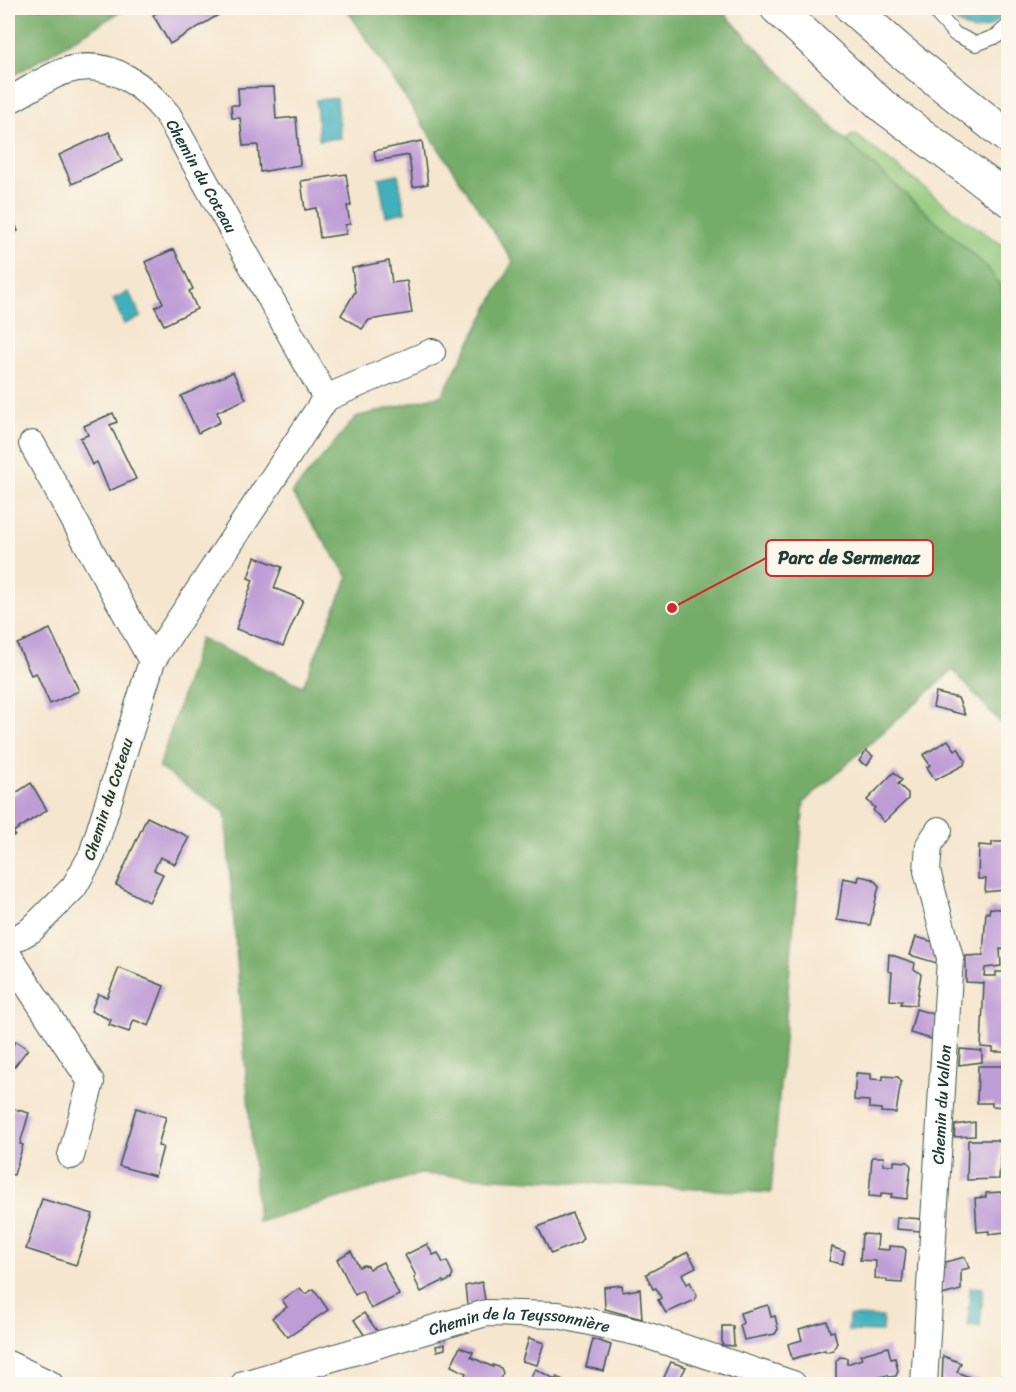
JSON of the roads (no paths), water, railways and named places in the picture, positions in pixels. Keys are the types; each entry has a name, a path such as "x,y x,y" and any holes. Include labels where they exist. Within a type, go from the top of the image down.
{"highway":[{"path":"777,8 884,107 1008,199"},
{"path":"852,8 907,57 1008,137"}],"street":[{"name":"Chemin du Coteau","path":"8,101 65,72 94,66 133,80 153,96 168,115 326,398 152,661 92,855 74,887 31,930 8,943"},
{"path":"326,398 432,352"},
{"path":"32,444 152,661"},
{"name":"Chemin du Vallon","path":"924,1384 950,958 927,871 929,845 939,830"},
{"path":"8,955 90,1082 71,1156"},
{"name":"Chemin de la Teyssonnière","path":"244,1384 486,1313 558,1315 640,1333 793,1384"},
{"path":"8,1364 50,1384"}],"lane":[{"path":"932,8 955,34 976,44 997,36 1008,26"}],"water":[{"path":"943,8 1008,8 1008,12 989,27 974,31 957,23"},
{"path":"337,98 341,138 319,140 316,100"},
{"path":"398,174 405,212 386,216 379,178"},
{"path":"129,292 141,317 124,324 113,299"},
{"path":"970,1287 983,1288 980,1327 968,1326"},
{"path":"849,1316 883,1317 882,1332 848,1331"}],"place":[{"name":"Parc de Sermenaz","path":"672,608"}]}
